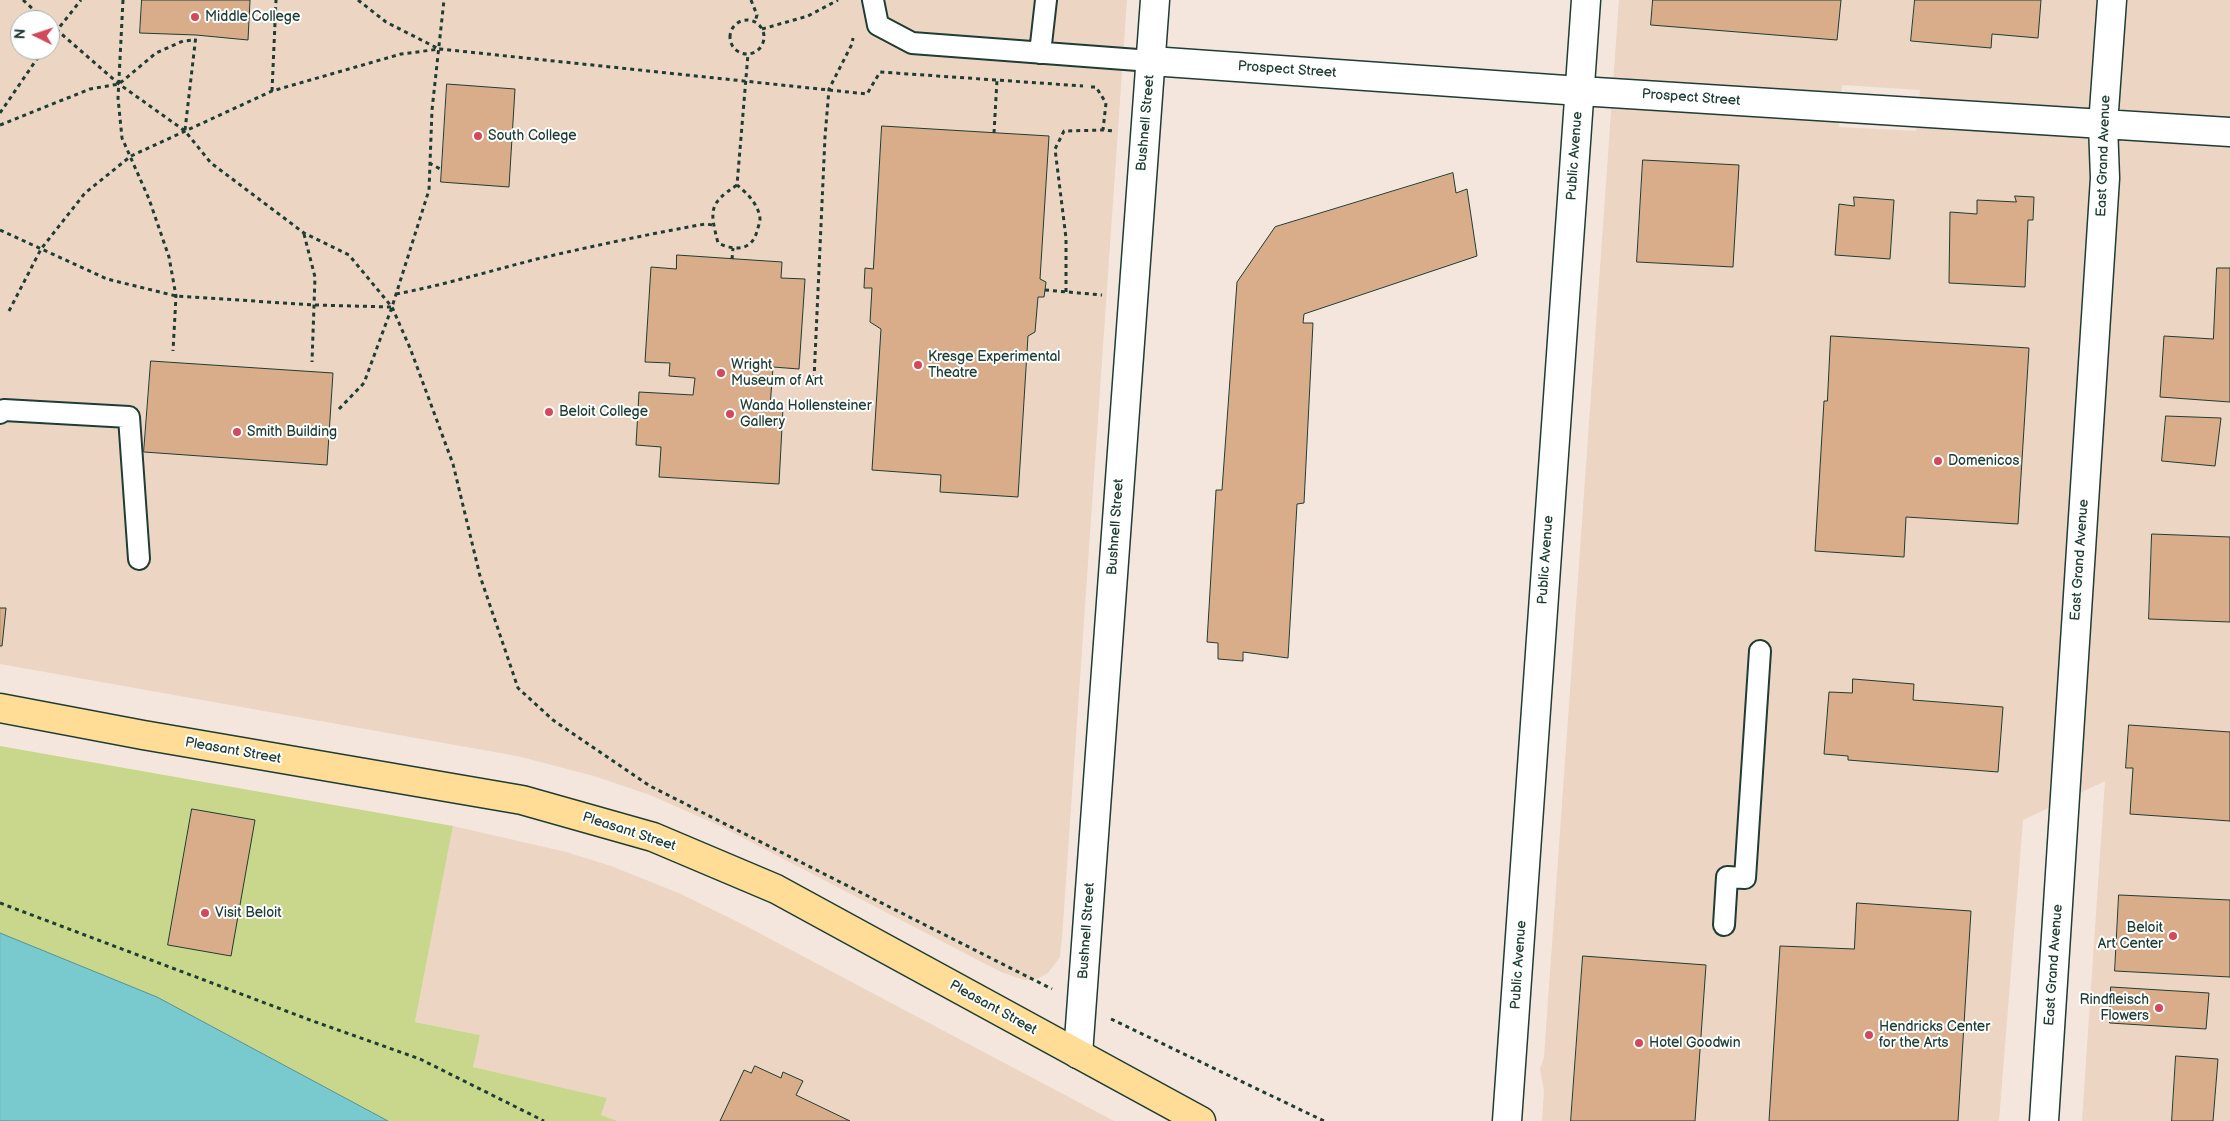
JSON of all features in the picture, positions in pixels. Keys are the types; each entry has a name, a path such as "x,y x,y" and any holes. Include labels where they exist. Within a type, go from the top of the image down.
{"main road":[{"name":"Pleasant Street","path":"0,708 143,736 522,800 653,837 776,889 1201,1121"}],"street":[{"name":"Bushnell Street","path":"1078,1054 1155,0"},
{"name":"Public Avenue","path":"1507,1121 1586,0"},
{"name":"East Grand Avenue","path":"2044,1121 2104,178 2103,124 2112,0"},
{"name":"Prospect Street","path":"1151,61 1580,91 2230,132"}],"lane":[{"path":"873,0 878,26 912,43 1151,61"},
{"path":"1040,53 1046,0"},
{"path":"0,413 4,410 129,417 139,559"},
{"path":"1724,925 1727,877 1745,878 1760,651"}],"path":[{"path":"23,0 34,10"},
{"path":"60,25 81,0"},
{"path":"123,0 118,84 122,138 149,200 169,257 176,296 172,350"},
{"path":"272,91 276,0"},
{"path":"358,0 386,22 440,49"},
{"path":"339,409 364,383 392,308 429,190 432,110 444,0"},
{"path":"750,0 758,15 755,22"},
{"path":"762,29 808,16 838,0"},
{"path":"748,20 755,22 762,29 764,38 762,43 755,52 748,54 736,50 730,36 735,26 739,22 748,20"},
{"path":"60,33 118,84 185,131 211,163 304,233 349,255 392,308 410,348 453,464 480,576 518,688 553,720 650,786 1081,1004 1324,1121"},
{"path":"814,379 825,137 830,89 852,44 853,34"},
{"path":"185,131 196,35"},
{"path":"0,124 90,89 118,84 156,54 183,41 195,40"},
{"path":"9,311 41,249 85,193 130,156 272,91 401,54 440,49 867,94 880,72 1096,87 1106,103 1103,130"},
{"path":"736,185 750,196 760,219 755,239 749,246 733,248 718,243 713,225 713,207 723,194 736,185 748,54"},
{"path":"0,113 36,60"},
{"path":"994,133 997,80"},
{"path":"1066,292 1066,238 1055,149 1064,131 1103,130 1146,134"},
{"path":"429,162 442,170"},
{"path":"396,294 445,284 624,239 705,224 713,225"},
{"path":"0,230 107,279 176,296 315,306 392,308"},
{"path":"304,233 316,277 312,362"},
{"path":"732,259 733,248"},
{"path":"1045,290 1132,298"},
{"path":"0,903 310,1020 420,1059 544,1121"}],"shaded area":[{"name":"Beloit College","path":"0,0 1127,0 1062,938 1060,957 1048,973 1037,979 1024,980 1001,972 718,825 650,795 594,776 517,756 0,664"},
{"path":"1619,0 2230,0 2230,1121 2082,1121 2105,781 2023,820 1999,1121 1542,1121 1544,1091 1540,1069 1544,1057","holes":["1842,85 1920,90 1916,131 1839,127"]},
{"path":"453,826 566,852 611,866 681,894 744,925 1114,1121 618,1121 601,1115 607,1098 472,1067 480,1035 415,1022"}],"green space":[{"path":"0,746 453,826 415,1022 480,1035 473,1067 607,1098 601,1115 618,1121 388,1121 157,997 0,933"}],"water":[{"path":"0,933 157,997 388,1121 0,1121"}],"building":[{"name":"Middle College","path":"142,0 250,0 248,40 196,35 140,33"},
{"path":"1653,0 1841,0 1837,40 1651,25"},
{"path":"1915,0 2041,0 2038,38 1992,34 1991,48 1911,41"},
{"name":"South College","path":"447,84 515,89 509,187 441,182"},
{"path":"882,126 1049,136 1040,279 1046,282 1044,297 1038,297 1035,332 1028,336 1018,497 940,492 941,475 872,470 881,329 870,322 872,288 864,288 865,268 873,269"},
{"path":"1643,160 1739,165 1733,267 1637,262"},
{"path":"1453,173 1456,193 1467,189 1477,256 1304,314 1303,323 1313,323 1304,503 1297,504 1288,658 1243,652 1243,661 1218,659 1218,643 1207,642 1216,490 1222,490 1237,282 1275,227"},
{"path":"2015,196 2034,197 2033,220 2028,220 2025,287 1949,283 1950,212 1977,214 1977,200 2016,202"},
{"path":"1854,197 1894,200 1890,259 1835,255 1839,204 1854,206"},
{"name":"Wright Museum of Art","path":"677,255 782,262 781,278 805,279 799,369 773,367 770,407 783,408 779,484 659,477 661,447 636,445 639,392 693,395 695,378 669,376 670,363 645,362 651,267 676,269"},
{"path":"2217,268 2230,268 2230,402 2160,397 2164,336 2213,339"},
{"path":"1831,336 2029,348 2018,524 1906,517 1904,557 1815,551 1824,401 1827,401"},
{"name":"Smith Building","path":"151,361 333,373 327,465 144,452"},
{"path":"2166,416 2221,418 2215,466 2162,461"},
{"path":"2152,534 2230,537 2230,622 2149,619"},
{"path":"0,608 6,608 2,646 0,646"},
{"path":"1853,679 1914,684 1913,700 2003,707 1998,772 1848,760 1848,756 1824,754 1829,692 1852,693"},
{"path":"2129,725 2230,732 2230,821 2130,814 2133,768 2126,768"},
{"path":"192,809 255,820 231,956 168,945"},
{"name":"Beloit Art Center","path":"2119,895 2230,900 2230,977 2115,971"},
{"name":"Hendricks Center for the Arts","path":"1857,903 1971,911 1958,1121 1769,1121 1780,946 1854,949"},
{"name":"Hotel Goodwin","path":"1583,956 1706,965 1695,1121 1571,1121"},
{"name":"Rindfleisch Flowers","path":"2111,987 2209,993 2206,1029 2110,1023"},
{"path":"2176,1056 2218,1059 2213,1121 2172,1121"},
{"path":"755,1066 781,1078 783,1072 803,1081 796,1095 850,1121 720,1121 744,1070 751,1073"}],"place":[{"name":"Middle College","path":"195,17"},
{"name":"South College","path":"478,136"},
{"name":"Kresge Experimental Theatre","path":"918,365"},
{"name":"Wright Museum of Art","path":"721,373"},
{"name":"Beloit College","path":"549,412"},
{"name":"Wanda Hollensteiner Gallery","path":"730,414"},
{"name":"Smith Building","path":"237,432"},
{"name":"Domenicos","path":"1938,461"},
{"name":"Visit Beloit","path":"205,913"},
{"name":"Beloit Art Center","path":"2173,936"},
{"name":"Rindfleisch Flowers","path":"2159,1008"},
{"name":"Hendricks Center for the Arts","path":"1869,1035"},
{"name":"Hotel Goodwin","path":"1639,1043"}]}
